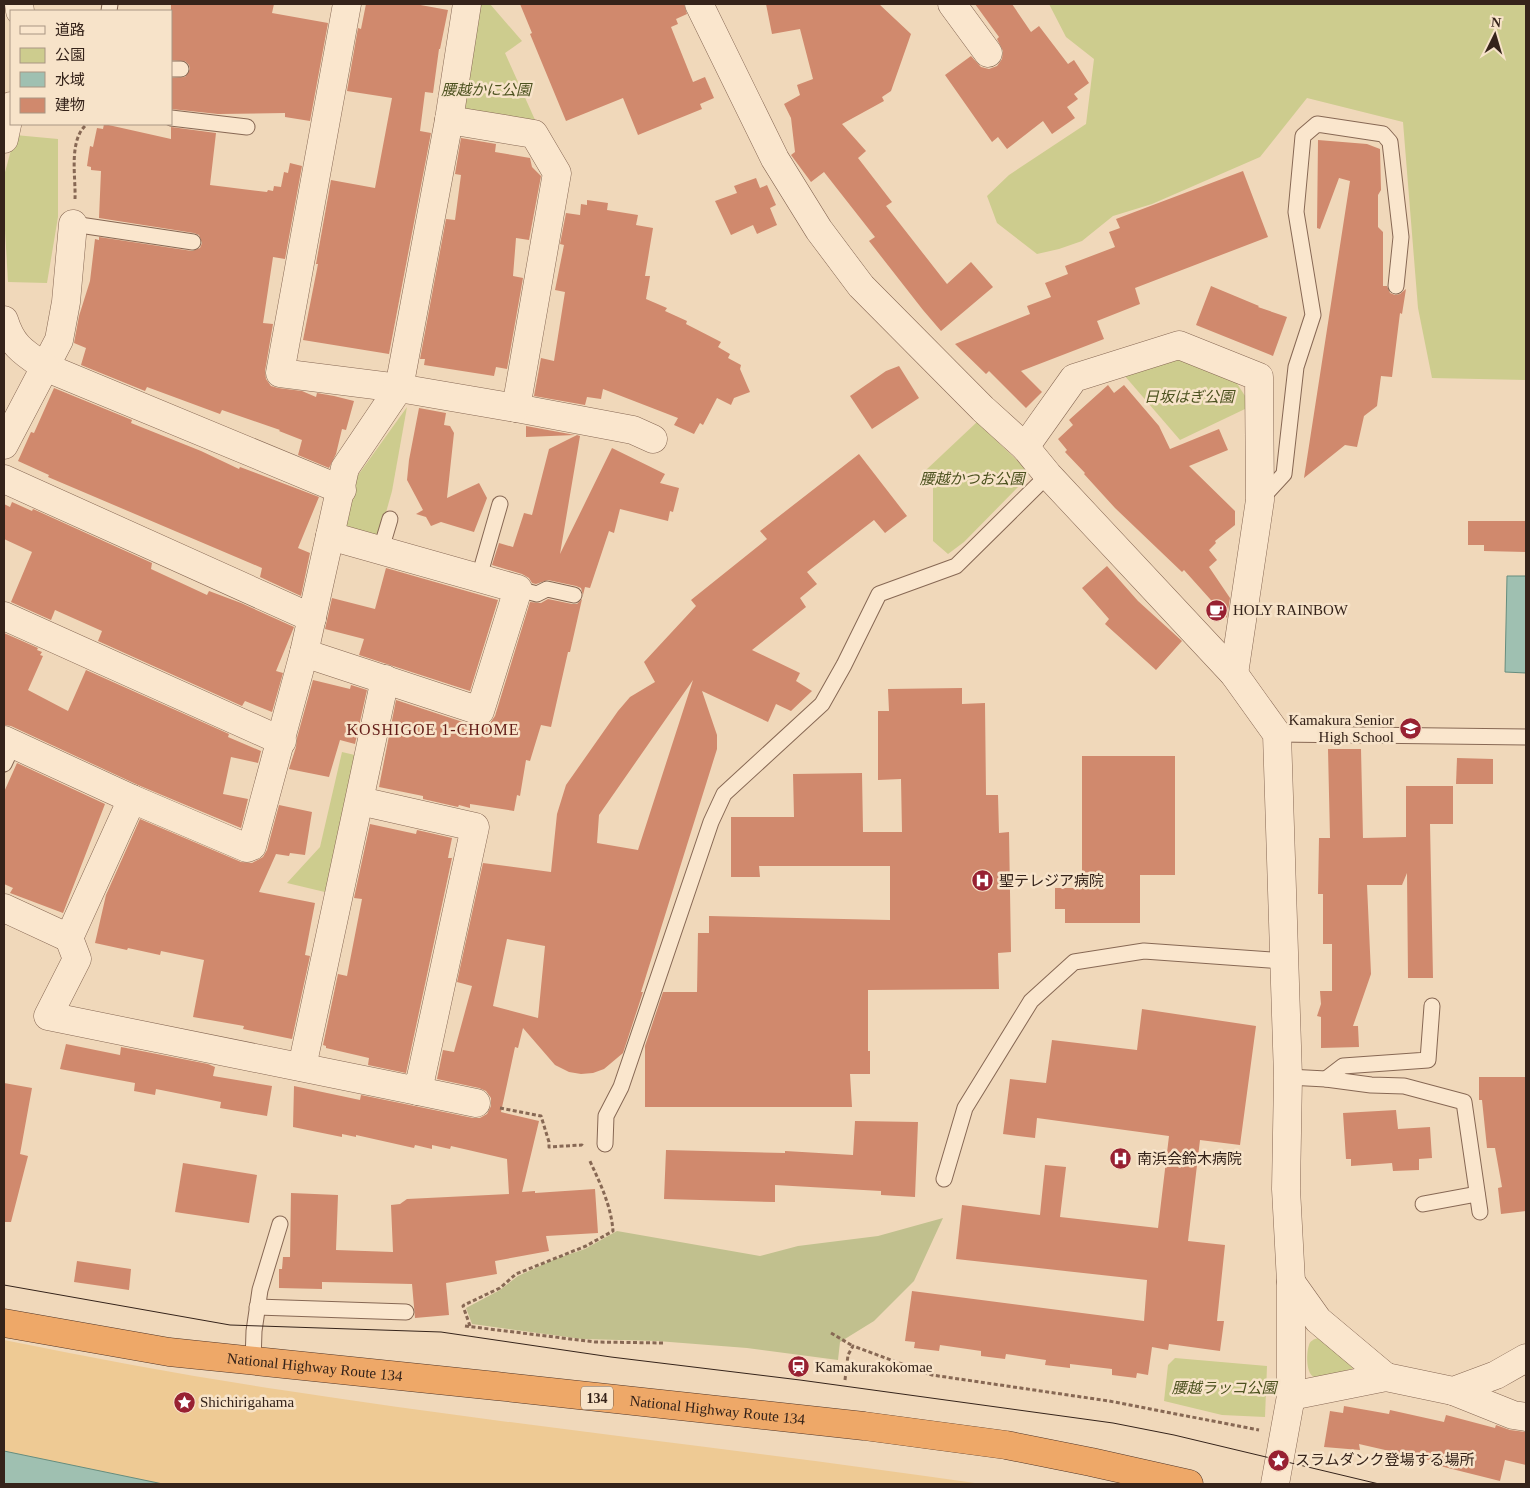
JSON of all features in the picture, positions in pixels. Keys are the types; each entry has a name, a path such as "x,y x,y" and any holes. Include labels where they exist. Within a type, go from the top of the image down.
{"highway":[{"name":"National Highway Route 134","path":"4,1323 169,1352 864,1426 978,1441 1091,1462 1189,1484"}],"street":[{"path":"347,4 280,373 399,388 516,408 633,430 653,439"},
{"path":"7,750 132,799 247,848 252,846 282,741 304,653 342,490 345,468 399,388 449,120 467,4"},
{"path":"699,4 775,158 819,230 861,286 984,409 1025,447 1048,475 1234,674 1277,734 1288,1078 1286,1189 1291,1282 1291,1396 1275,1484"},
{"path":"952,4 988,54"},
{"path":"4,139 10,111"},
{"path":"449,120 534,134 557,173 516,408"},
{"path":"4,445 59,340 66,302 73,224"},
{"path":"4,320 9,335 18,347 45,366 342,490"},
{"path":"1025,447 1074,378 1178,345 1259,377 1260,500 1234,674"},
{"path":"4,479 312,618"},
{"path":"304,653 480,711 518,589 479,576 330,536"},
{"path":"4,616 282,741"},
{"path":"302,1068 385,680"},
{"path":"69,938 132,799"},
{"path":"360,800 475,827 418,1091"},
{"path":"4,908 69,938 78,960 48,1016 476,1102"},
{"path":"1291,1282 1318,1320 1386,1377"},
{"path":"1453,1390 1496,1374 1526,1358"},
{"path":"1291,1396 1386,1377 1453,1390 1526,1418"}],"lane":[{"path":"172,118 247,127"},
{"path":"1260,500 1284,474 1296,366 1313,315 1296,212 1304,136 1317,124 1383,134 1390,142 1401,237 1396,286"},
{"path":"73,224 192,242"},
{"path":"606,1144 606,1116 621,1087 711,822 724,794 822,704 844,665 879,594 956,566 1048,475"},
{"path":"479,576 500,504"},
{"path":"381,549 390,519"},
{"path":"518,589 537,594 547,588 574,595"},
{"path":"1277,734 1526,737"},
{"path":"944,1179 965,1108 1031,1001 1074,962 1144,951 1284,961"},
{"path":"1326,1079 1343,1066 1428,1060 1432,1006"},
{"path":"1288,1078 1326,1079 1371,1085 1404,1086 1464,1102 1480,1212"},
{"path":"1423,1204 1477,1194"},
{"path":"252,1362 260,1290 280,1224"},
{"path":"257,1307 406,1312"}],"path":[{"path":"73,224 76,187 73,159 82,128 86,125"},
{"path":"476,1102 541,1116 550,1142 549,1147 582,1145 585,1149"},
{"path":"470,1326 464,1304 500,1288 516,1274 586,1246 613,1231 612,1216 606,1196 588,1156"},
{"path":"465,1326 595,1342 665,1343"},
{"path":"831,1333 854,1346 932,1375 1109,1401 1284,1435"},
{"path":"845,1380 848,1355 854,1346"}],"green space":[{"name":"腰越かに公園","path":"467,4 490,4 522,41 505,53 540,131 466,119 451,103"},
{"path":"1049,4 1526,4 1526,380 1432,378 1418,308 1403,122 1307,98 1260,157 1152,204 1113,216 1082,241 1037,254 997,223 987,196 1009,175 1086,124 1094,59 1066,37"},
{"path":"15,135 58,139 58,217 47,283 8,282 4,176"},
{"name":"日坂はぎ公園","path":"1180,354 1236,382 1247,399 1245,409 1180,440 1124,375"},
{"path":"407,407 392,491 378,541 344,532 356,478"},
{"name":"腰越かつお公園","path":"977,422 1025,468 1021,484 964,542 948,554 933,541 933,476 926,470"},
{"path":"342,752 359,756 329,893 287,883 320,847"},
{"path":"1318,1338 1354,1368 1334,1374 1312,1376 1308,1369 1308,1349 1311,1341"},
{"name":"腰越ラッコ公園","path":"1175,1358 1267,1366 1265,1417 1222,1415 1164,1401 1168,1365"}],"sand":[{"name":"Shichirigahama","path":"4,1340 177,1373 369,1403 982,1484 29,1484 4,1480"}],"shaded area":[{"path":"943,1218 914,1281 874,1321 840,1342 838,1360 747,1348 657,1341 582,1339 472,1324 466,1308 500,1290 518,1276 555,1259 585,1249 617,1231 760,1256 798,1246 878,1236"}],"water":[{"path":"1507,576 1526,576 1526,673 1505,672"},
{"path":"4,1451 163,1484 4,1484"}],"building":[{"path":"171,4 274,4 272,13 328,23 310,121 285,117 285,113 218,114 172,109 172,78 185,77 190,69 185,61 172,60"},
{"path":"366,4 415,4 448,10 439,49 433,93 425,92 420,131 431,133 389,354 303,340 318,264 316,264 331,180 375,188 392,98 347,91 358,28 361,29"},
{"path":"520,4 684,4 687,14 676,19 678,24 671,27 693,82 705,77 714,98 700,104 702,109 638,135 623,98 566,121 530,34 532,33"},
{"path":"766,4 879,4 911,34 891,91 882,97 884,101 842,124 866,151 858,158 892,202 886,206 947,284 971,262 993,287 941,331 869,241 875,237 824,172 811,182 791,155 795,152 791,118 784,104 800,95 797,85 813,79 800,29 772,34"},
{"path":"975,4 1012,4 1031,32 1039,26 1068,64 1074,60 1089,83 1074,94 1078,99 1067,107 1075,118 1052,134 1043,121 1007,149 998,137 992,142 945,75 971,56 981,67 989,69 997,66 1002,59 1003,51 997,39 999,37"},
{"path":"104,125 108,125 171,139 171,127 216,133 210,185 267,192 268,190 273,191 274,186 281,187 284,172 288,173 290,163 302,166 285,259 273,257 263,323 273,324 265,371 266,379 271,386 302,391 316,397 317,393 354,401 346,430 342,429 336,454 329,468 298,455 302,440 280,430 222,410 220,414 147,387 145,391 81,365 86,348 74,343 79,316 90,281 95,239 99,240 99,237 192,251 200,248 202,243 199,235 194,233 99,218 101,171 91,170 91,167 87,166 90,146 93,147 97,128 103,129"},
{"path":"461,138 496,144 495,152 530,158 532,167 541,176 529,240 516,238 513,276 523,278 507,369 496,367 494,376 424,365 425,359 420,359 446,219 455,220 461,175 455,174"},
{"path":"1318,140 1367,144 1380,149 1381,190 1378,195 1378,227 1383,232 1383,286 1387,286 1390,293 1395,295 1400,294 1406,289 1402,314 1400,313 1392,377 1381,376 1377,406 1364,416 1357,447 1345,445 1304,478 1350,181 1339,178 1320,229 1317,228"},
{"path":"1243,171 1268,237 1135,288 1140,304 1097,321 1104,339 1021,371 1042,392 1026,408 989,371 986,374 955,344 1030,314 1027,306 1051,297 1045,283 1068,274 1065,266 1115,247 1109,232 1120,228 1116,219"},
{"path":"756,178 760,188 767,185 776,205 770,208 777,225 757,234 753,225 731,235 715,201 737,193 734,186"},
{"path":"587,200 608,203 607,210 638,215 636,225 653,228 645,276 650,276 646,299 667,308 665,311 687,321 686,324 721,342 718,347 730,354 728,358 741,365 740,369 750,392 734,398 731,405 717,398 703,425 700,423 694,434 674,425 678,418 603,389 601,399 587,397 585,405 534,396 541,358 554,361 565,292 555,290 564,245 560,244 566,213 580,215 581,204 587,205"},
{"path":"1211,286 1258,307 1287,317 1273,356 1196,325"},
{"path":"899,366 919,398 872,429 850,396 886,371"},
{"path":"1108,385 1114,393 1124,385 1159,426 1170,449 1219,429 1228,450 1189,466 1235,511 1235,525 1215,541 1216,543 1209,550 1217,560 1209,567 1230,598 1227,618 1184,570 1182,572 1115,508 1065,452 1067,450 1058,439 1073,425 1069,420"},
{"path":"54,388 132,420 131,423 201,451 239,469 240,467 319,497 298,548 310,553 301,596 260,577 262,568 48,477 49,475 18,461 31,432 34,433"},
{"path":"419,408 446,413 444,425 450,426 454,433 447,498 479,483 487,498 474,532 441,522 431,526 426,517 416,514 423,510 407,480"},
{"path":"526,426 575,435 526,437"},
{"path":"577,435 580,436 560,554 612,448 665,474 660,483 679,488 673,512 670,511 668,521 620,509 614,533 609,531 590,588 585,587 583,595 581,588 576,586 548,580 536,584 532,583 529,578 522,574 492,565 499,543 513,547 524,513 532,515 549,449"},
{"path":"859,454 907,516 885,533 874,520 807,572 817,584 800,598 806,607 752,650 800,673 796,681 812,691 791,711 776,704 768,722 702,691 717,735 717,749 623,1053 604,1069 593,1073 569,1072 555,1065 523,1028 518,1048 515,1047 501,1112 539,1121 522,1192 535,1191 535,1193 595,1189 598,1233 546,1236 549,1251 495,1261 497,1274 446,1283 449,1315 415,1318 412,1284 322,1282 322,1289 279,1288 279,1269 282,1269 283,1257 290,1257 291,1193 338,1195 336,1250 393,1252 391,1205 400,1204 407,1199 509,1194 507,1159 451,1146 450,1149 432,1145 432,1149 415,1145 414,1148 356,1135 356,1137 342,1134 342,1137 293,1127 294,1086 360,1100 361,1095 473,1118 480,1118 487,1114 491,1106 491,1098 486,1091 437,1079 443,1050 454,1052 472,986 457,982 483,863 551,872 557,814 566,785 630,697 655,682 644,662 696,606 691,600 767,539 760,531","holes":["693,680 638,850 597,843 599,815","507,939 545,946 538,1018 493,1006"]},
{"path":"12,502 32,511 33,509 152,563 151,569 207,595 209,591 294,627 276,671 283,673 272,712 245,701 242,706 98,641 102,631 55,610 51,620 11,602 32,552 4,539 4,504 10,507"},
{"path":"1468,521 1526,521 1526,552 1484,551 1484,545 1468,545"},
{"path":"1107,566 1138,601 1182,641 1156,670 1105,624 1109,619 1082,588"},
{"path":"386,568 498,600 470,691 359,655 364,639 325,629 332,598 375,609"},
{"path":"548,599 577,604 582,599 551,727 541,725 530,761 526,760 520,796 517,795 514,811 470,804 470,808 459,805 458,807 423,799 423,796 379,787 396,700 475,726 483,726 490,723 495,716 530,602 541,603"},
{"path":"4,633 38,648 37,650 42,652 40,655 43,656 28,690 68,711 86,670 229,734 228,737 261,751 258,763 231,757 223,794 248,799 241,828 138,785 11,726 4,725"},
{"path":"313,680 350,689 351,685 367,690 355,744 340,740 329,777 289,769"},
{"path":"962,688 962,704 985,703 986,795 998,795 999,833 1009,832 1011,952 998,953 999,989 868,990 870,1074 850,1074 852,1107 645,1107 645,1046 663,992 697,992 698,933 709,933 709,916 890,920 890,866 759,866 760,877 731,877 731,817 794,817 793,774 862,773 863,832 902,832 901,779 878,780 878,711 889,711 888,689"},
{"path":"1328,749 1361,749 1363,838 1406,837 1406,786 1453,786 1453,824 1430,824 1433,978 1408,978 1407,873 1402,885 1367,885 1371,974 1353,1026 1358,1026 1359,1047 1321,1048 1321,1017 1317,1016 1321,1004 1320,991 1332,991 1332,944 1323,944 1323,894 1318,894 1319,838 1330,838"},
{"path":"1082,756 1175,756 1175,875 1140,875 1140,923 1065,923 1065,909 1055,909 1055,888 1082,888"},
{"path":"1457,758 1493,759 1493,784 1456,784"},
{"path":"17,763 105,804 63,913 10,893 13,888 4,884 4,792"},
{"path":"279,805 312,812 305,855 290,853 289,856 276,854 259,892 315,903 305,955 310,956 292,1039 243,1029 244,1026 193,1017 204,960 161,951 160,955 95,943 106,895 140,819 241,862 252,863 263,857 267,850"},
{"path":"370,824 416,834 417,830 452,838 448,858 452,858 406,1073 368,1065 369,1058 326,1048 323,1045 338,974 347,976 362,899 354,898"},
{"path":"1142,1009 1256,1026 1240,1145 1200,1140 1188,1241 1225,1245 1217,1321 1224,1321 1220,1351 1169,1344 1168,1350 1152,1347 1148,1375 1137,1373 1136,1378 1112,1375 1112,1369 1070,1364 1070,1368 1045,1365 1046,1360 1006,1354 1005,1359 981,1356 981,1351 940,1345 939,1351 914,1348 915,1342 905,1341 912,1291 1144,1321 1147,1280 956,1259 962,1205 1040,1215 1045,1165 1066,1167 1060,1217 1158,1228 1169,1136 1037,1118 1035,1138 1003,1134 1010,1079 1046,1083 1052,1040 1137,1050"},
{"path":"66,1044 120,1055 121,1047 208,1064 215,1067 213,1076 272,1086 267,1116 220,1108 221,1102 156,1089 155,1095 134,1091 135,1083 60,1069"},
{"path":"1479,1077 1526,1077 1526,1211 1501,1214 1498,1188 1502,1187 1495,1148 1487,1148 1482,1100 1479,1100"},
{"path":"4,1083 32,1088 20,1154 28,1156 11,1222 4,1222"},
{"path":"1396,1110 1398,1129 1430,1127 1432,1158 1419,1159 1419,1170 1393,1171 1392,1163 1351,1166 1351,1159 1346,1159 1343,1113"},
{"path":"855,1121 918,1122 915,1197 881,1195 881,1191 775,1185 775,1202 664,1199 666,1150 785,1153 785,1151 853,1155"},
{"path":"183,1163 257,1175 249,1223 175,1212"},
{"path":"77,1261 131,1269 129,1290 74,1282"},
{"path":"1344,1406 1389,1414 1390,1410 1444,1422 1446,1415 1495,1428 1496,1425 1510,1430 1526,1432 1526,1465 1505,1460 1500,1481 1432,1464 1433,1461 1359,1444 1360,1450 1324,1447 1330,1411 1343,1413"}],"tram line":[{"path":"4,1285 230,1325 441,1332 611,1357 800,1380 1113,1423 1174,1435 1379,1484"}],"place":[{"name":"HOLY RAINBOW","path":"1217,610"},
{"name":"Kamakura Senior High School","path":"1410,729"},
{"name":"聖テレジア病院","path":"983,881"},
{"name":"南浜会鈴木病院","path":"1121,1159"},
{"name":"Kamakurakokomae","path":"799,1367"},
{"name":"Shichirigahama","path":"184,1402"},
{"name":"スラムダンク登場する場所","path":"1279,1460"}],"district":[{"name":"KOSHIGOE 1-CHOME","path":"433,729"}]}
